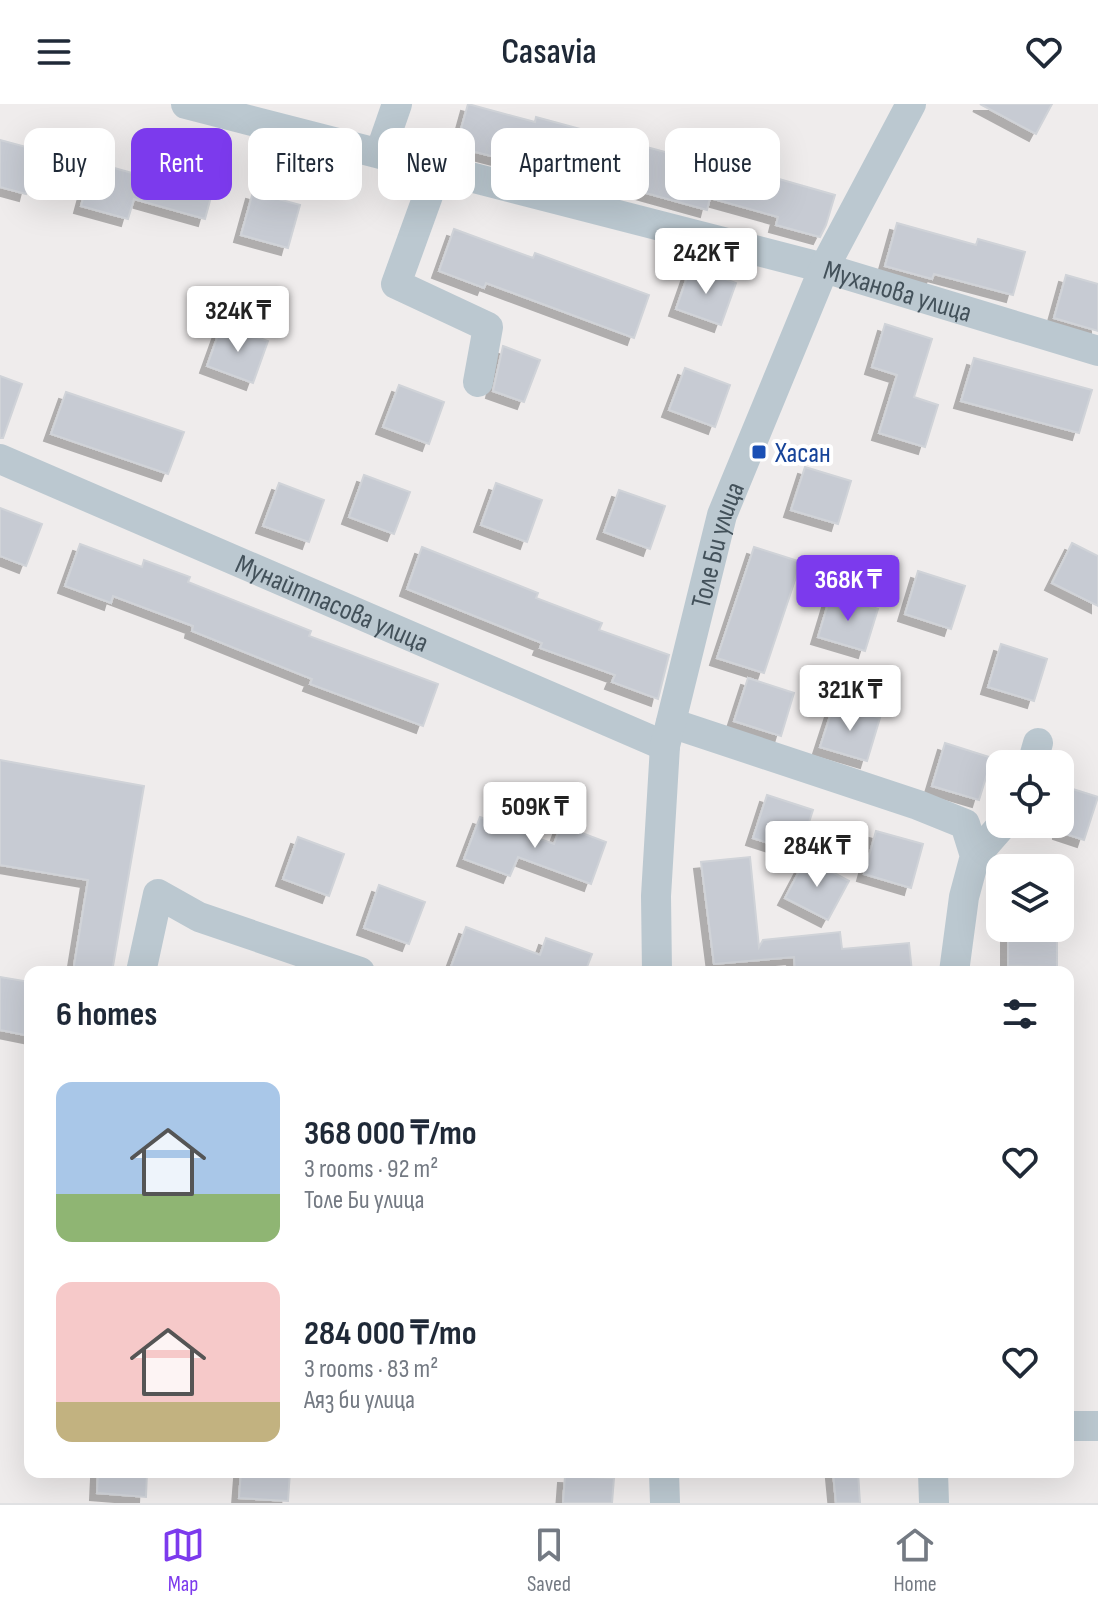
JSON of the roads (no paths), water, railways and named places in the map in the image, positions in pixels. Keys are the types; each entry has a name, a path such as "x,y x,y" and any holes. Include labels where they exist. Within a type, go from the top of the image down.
{"street":[{"name":"Муханова улица","path":"186,104 378,152"},
{"path":"389,128 397,104"},
{"name":"Толе Би улица","path":"657,966 656,896 668,735 722,515 824,268 911,104"},
{"name":"Муханова улица","path":"475,178 824,268 1098,351"},
{"path":"426,200 396,284 488,327 478,382"},
{"name":"Мунайтпасова улица","path":"0,459 668,735 918,805 965,824 975,856"},
{"path":"955,966 964,897 975,856 991,838"},
{"path":"142,966 158,894 199,917 342,966"},
{"path":"1074,1426 1098,1426"},
{"path":"664,1478 665,1503"},
{"path":"933,1478 934,1503"}],"place":[{"name":"Хасан","path":"759,452"}]}
